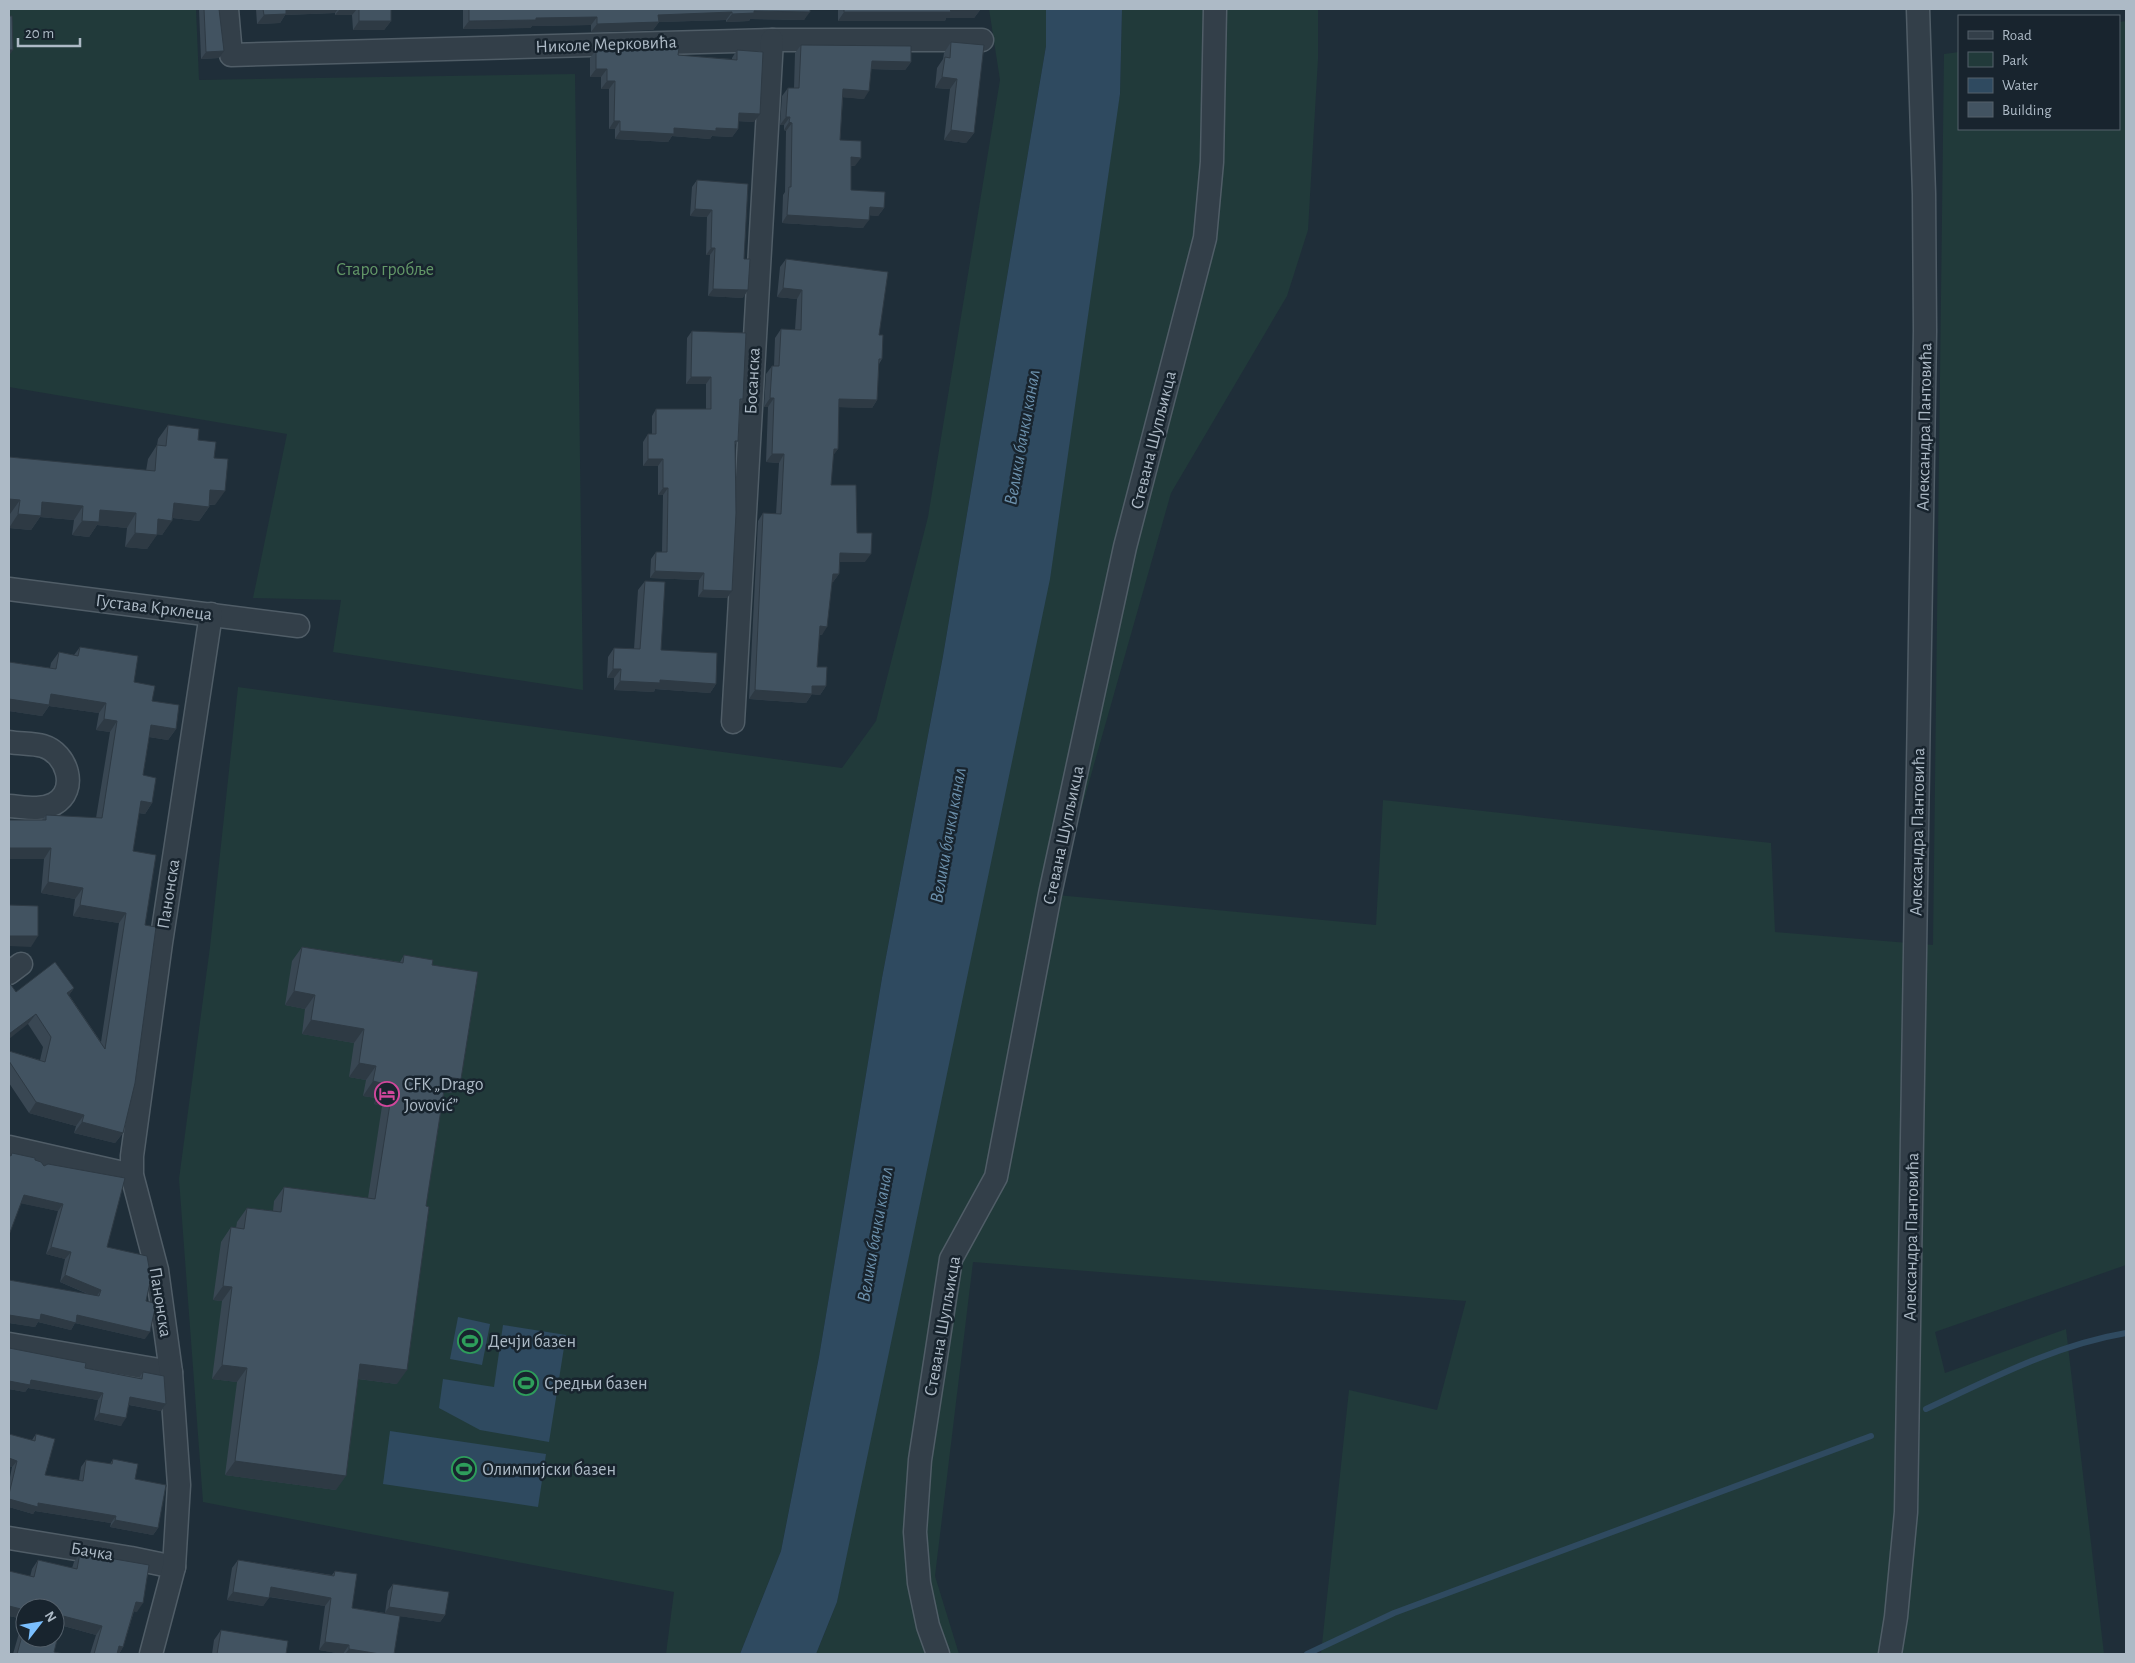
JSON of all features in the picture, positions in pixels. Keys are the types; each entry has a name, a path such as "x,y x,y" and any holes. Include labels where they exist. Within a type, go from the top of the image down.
{"street":[{"name":"Николе Мерковића","path":"227,9 231,55 772,40 982,40"},
{"name":"Стевана Шупљикца","path":"938,1654 928,1626 919,1583 915,1532 920,1460 951,1258 996,1177 1050,894 1125,547 1204,238 1212,162 1215,9"},
{"name":"Александра Пантовића","path":"1890,1654 1896,1617 1906,1512 1926,331 1918,9"},
{"name":"Босанска","path":"733,722 772,40"},
{"name":"Густава Крклеца","path":"9,589 298,626"},
{"name":"Панонска","path":"152,1654 174,1567 179,1485 171,1372 157,1270 132,1175 132,1156 161,943 211,614"},
{"path":"9,742 43,746 50,750 62,759 68,772 68,780 62,798 50,806 36,808 9,806"},
{"path":"9,1147 132,1175"},
{"path":"9,1344 171,1372"},
{"name":"Бачка","path":"9,1538 174,1567"}],"green space":[{"name":"Старо гробље","path":"9,9 196,9 199,80 575,74 583,690 333,652 341,600 253,598 287,434 9,387"},
{"path":"989,9 1046,9 1046,46 943,656 882,978 819,1357 781,1551 740,1654 666,1654 674,1592 203,1502 179,1179 210,947 238,687 842,768 876,721 928,517 1000,80"},
{"path":"1122,9 1318,9 1318,59 1308,230 1287,296 1171,493 1057,895 1376,925 1383,800 1771,843 1775,932 1933,945 1944,54 1958,52 1958,130 2120,130 2120,22 2126,21 2126,1265 1935,1332 1945,1373 2066,1329 2104,1654 1321,1654 1349,1390 1437,1410 1466,1301 973,1262 935,1576 959,1654 816,1654 837,1602 1120,94"}],"water":[{"name":"Велики бачки канал","path":"1046,9 1122,9 1120,94 1050,579 837,1602 816,1654 740,1654 781,1551 819,1357 882,978 943,656 1046,46"},
{"name":"Дечји базен","path":"458,1317 490,1324 482,1365 450,1359"},
{"name":"Средњи базен","path":"503,1325 566,1335 549,1442 480,1430 439,1408 443,1379 494,1387"},
{"name":"Олимпијски базен","path":"390,1431 546,1454 538,1507 383,1484"}],"building":[{"path":"204,9 219,9 224,51 206,52"},
{"path":"263,9 286,9 286,14 264,15"},
{"path":"359,9 391,9 391,21 359,21"},
{"path":"469,9 810,9 810,12 754,11 754,13 732,14 732,12 658,15 659,22 597,24 597,17 469,21"},
{"path":"844,9 950,9 951,12 844,12"},
{"path":"9,16 12,16 13,50 9,50"},
{"path":"951,42 984,45 974,133 951,130 957,79 942,77 945,57 950,58"},
{"path":"801,45 911,46 911,62 872,61 869,91 843,89 840,140 861,141 861,158 851,157 851,190 885,192 884,208 870,207 869,220 787,215 789,187 791,187 792,123 789,122 790,117 786,117 788,88 799,88"},
{"path":"679,48 678,55 737,60 737,50 763,52 760,114 739,113 738,129 716,128 716,131 674,128 674,134 620,131 620,121 614,121 615,81 607,81 607,69 596,69 596,50"},
{"path":"697,180 748,184 744,259 750,259 748,290 713,289 715,248 711,248 712,210 695,209"},
{"path":"786,259 888,272 879,335 883,335 882,359 879,359 877,400 839,399 838,449 834,449 831,485 856,485 857,533 872,533 871,554 840,553 839,574 833,574 827,627 820,626 817,667 827,667 826,686 812,686 812,694 755,690 763,513 781,514 784,454 772,454 774,398 770,398 772,366 779,366 781,329 801,330 802,290 783,288"},
{"path":"692,331 746,333 743,399 740,399 738,441 735,441 736,513 732,591 703,590 704,573 655,571 656,552 667,552 668,488 663,488 663,459 648,459 648,434 656,434 656,409 711,409 711,377 691,377"},
{"path":"168,425 199,429 198,440 216,442 214,458 228,459 225,491 210,490 209,507 174,503 172,521 158,519 157,535 135,533 136,513 100,510 99,522 82,521 83,506 42,502 41,516 18,514 20,500 9,499 9,457 155,471 157,445 166,446"},
{"path":"645,581 665,582 661,650 717,653 716,684 660,680 660,683 620,681 621,669 613,669 614,648 640,649"},
{"path":"80,647 138,656 134,682 155,686 152,701 179,705 176,729 151,725 143,775 156,778 152,803 141,801 133,851 156,855 145,925 156,927 135,1083 123,1133 82,1122 84,1115 36,1102 9,1061 9,1051 45,1062 51,1037 36,1014 9,1034 9,982 16,992 55,962 74,988 67,993 105,1049 126,913 80,905 83,888 48,882 51,848 9,848 9,820 46,820 46,815 102,818 117,721 104,719 106,703 51,694 49,705 9,699 9,662 56,669 59,652 78,656"},
{"path":"9,905 38,906 38,936 9,936"},
{"path":"302,947 403,963 404,955 433,960 432,965 478,972 461,1079 446,1077 426,1206 429,1207 407,1370 360,1364 346,1476 235,1461 247,1368 222,1365 232,1287 223,1286 231,1227 244,1229 247,1208 281,1212 284,1187 375,1199 392,1091 384,1090 385,1084 373,1081 376,1066 359,1063 364,1029 311,1020 315,995 294,991"},
{"path":"12,1153 35,1158 44,1166 48,1164 125,1178 107,1247 147,1256 151,1278 146,1301 154,1303 155,1308 150,1332 77,1315 76,1323 41,1314 40,1320 9,1315 9,1280 99,1296 101,1290 65,1275 71,1252 51,1247 63,1204 24,1195 9,1235 9,1155 11,1156"},
{"path":"9,1348 86,1363 85,1368 142,1379 143,1372 164,1376 166,1404 130,1397 126,1418 99,1413 103,1393 31,1380 30,1385 9,1381"},
{"path":"9,1434 35,1441 36,1434 55,1439 45,1475 83,1481 86,1460 112,1464 113,1459 138,1464 135,1479 166,1485 158,1528 115,1520 116,1516 38,1503 38,1507 9,1499 17,1461 9,1458"},
{"path":"80,1553 149,1565 143,1603 136,1602 123,1647 119,1646 117,1654 94,1654 102,1626 65,1617 65,1598 15,1598 15,1608 9,1606 9,1571 34,1577 38,1560 77,1569"},
{"path":"238,1560 334,1576 335,1571 357,1574 352,1608 400,1616 394,1654 380,1654 349,1649 349,1645 325,1642 331,1598 271,1587 269,1598 233,1592"},
{"path":"393,1584 449,1592 445,1615 389,1607"},
{"path":"221,1630 288,1641 286,1654 217,1654"},
{"path":"19,1648 55,1648 54,1652 64,1654 17,1654"}],"waterway":[{"path":"1926,1409 2049,1354 2100,1338 2126,1333"},
{"path":"1307,1654 1394,1613 1871,1436"}],"place":[{"name":"CFK „Drago Jovović”","path":"387,1094"},
{"name":"Дечји базен","path":"470,1341"},
{"name":"Средњи базен","path":"526,1383"},
{"name":"Олимпијски базен","path":"464,1469"}]}
